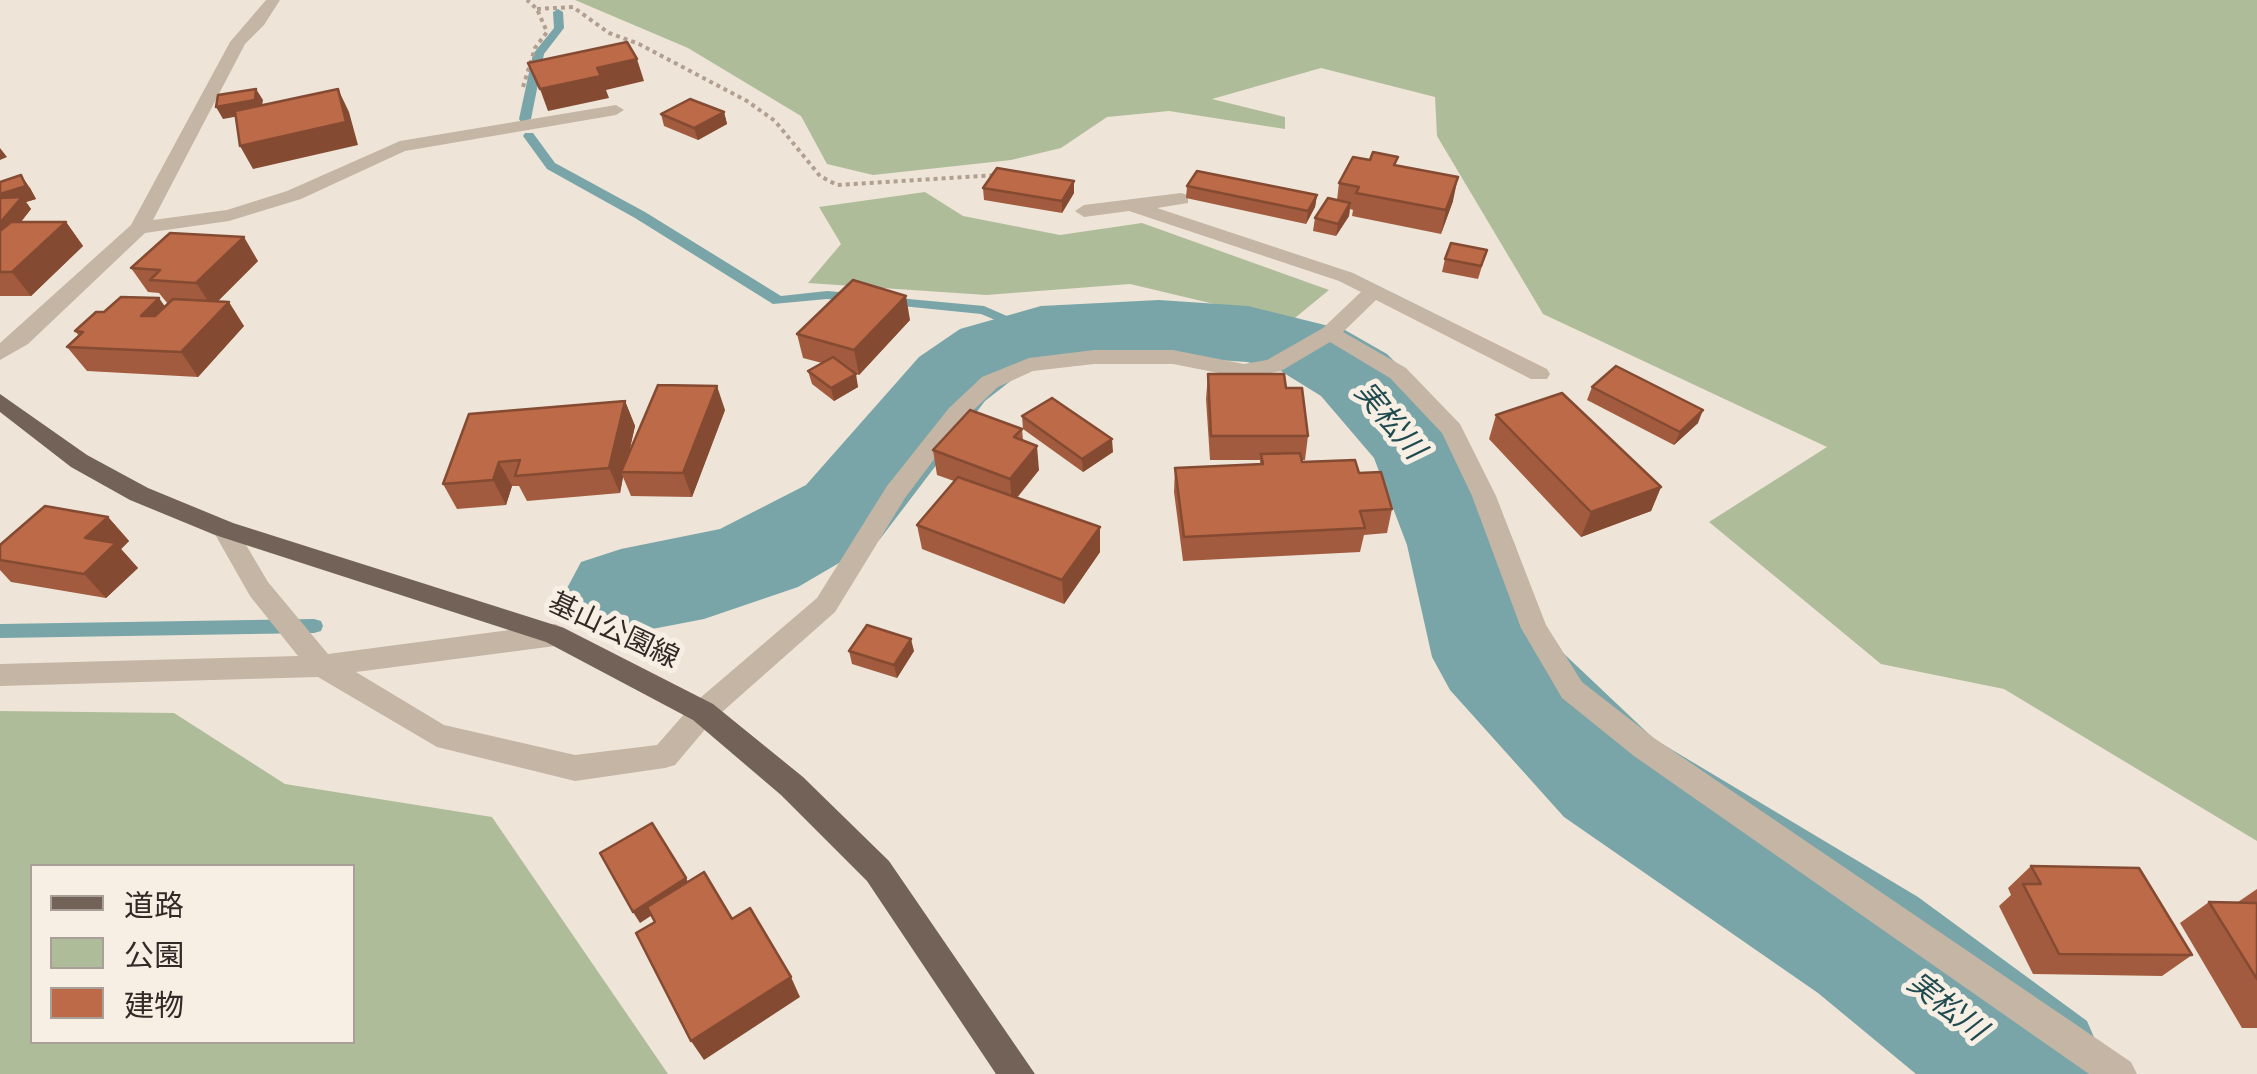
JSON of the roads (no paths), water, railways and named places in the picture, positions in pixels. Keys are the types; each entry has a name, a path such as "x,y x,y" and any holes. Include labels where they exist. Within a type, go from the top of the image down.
{"main road":[{"name":"基山公園線","path":"0,400 79,461 140,494 224,529 555,635 702,712 792,786 878,870 1018,1074"}],"street":[{"path":"0,353 139,228 238,42 259,22 272,0"},
{"path":"139,228 229,215 294,195 400,146 616,110"},
{"path":"1084,211 1182,199"},
{"path":"1130,206 1346,277 1539,374"},
{"path":"224,529 260,590 322,666 437,734 575,768 666,756 702,712 826,606 896,492 956,413 990,382 1029,364 1094,357 1173,357 1244,370 1273,366 1330,333 1374,291"},
{"path":"1330,333 1398,374 1452,429 1484,496 1534,628 1572,690 1644,747 2118,1074"},
{"path":"0,676 322,666 555,635"}],"waterway":[{"path":"525,119 539,54 559,28 558,12"},
{"path":"529,136 551,166 640,215 778,301 827,295 861,298"},
{"path":"887,301 984,310 1041,334"},
{"name":"実松川","path":"621,592 704,577 759,558 843,512 952,379 993,349 1041,334 1159,328 1248,334 1312,350 1354,375 1419,445 1461,545 1491,657 1609,778 1868,945 2034,1074"},
{"path":"0,631 314,626"}]}
